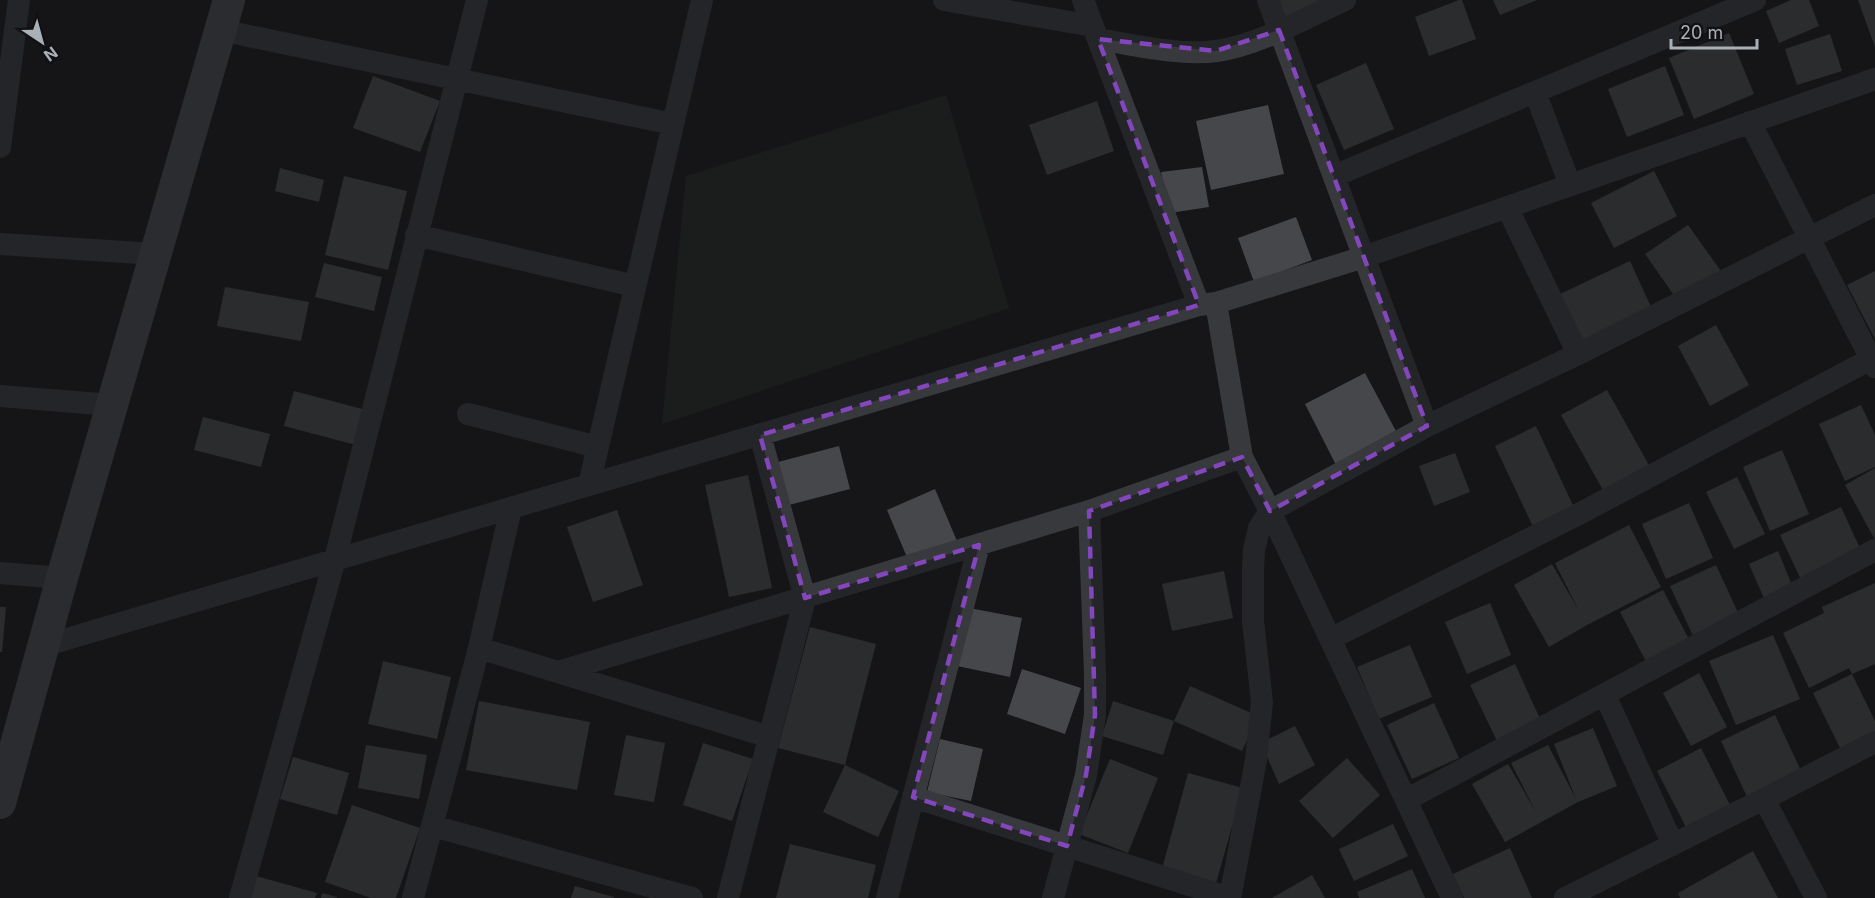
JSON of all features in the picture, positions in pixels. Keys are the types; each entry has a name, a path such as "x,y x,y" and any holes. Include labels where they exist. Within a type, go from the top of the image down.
{"street":[{"path":"0,147 19,0"},
{"path":"0,803 62,578 229,0"},
{"path":"240,898 335,559 477,0"},
{"path":"589,485 702,0"},
{"path":"944,0 1184,52 1215,51 1239,46 1346,0"},
{"path":"1083,0 1208,304 1242,457 1270,511 1452,898"},
{"path":"1268,0 1427,426"},
{"path":"1334,176 1755,0"},
{"path":"220,30 674,124"},
{"path":"43,646 1364,257 1875,79"},
{"path":"1535,92 1570,185"},
{"path":"1330,639 1873,363 1750,122"},
{"path":"913,797 1230,898 1256,760 1262,702 1253,621 1254,560 1259,528 1270,511 1427,426 1578,354 1875,205"},
{"path":"1507,207 1578,354"},
{"path":"416,235 635,286"},
{"path":"0,244 155,254"},
{"path":"0,396 112,405"},
{"path":"468,414 598,447"},
{"path":"728,898 805,597 760,435"},
{"path":"558,672 1089,511 1242,457"},
{"path":"413,898 479,648 511,508"},
{"path":"1053,898 1086,775 1095,715 1089,511"},
{"path":"887,898 979,545"},
{"path":"1406,800 1875,550"},
{"path":"0,573 62,578"},
{"path":"479,648 770,737"},
{"path":"1605,694 1673,845"},
{"path":"1565,898 1875,742"},
{"path":"1764,799 1816,898"},
{"path":"433,826 692,898"}],"highlighted area":[{"path":"1279,30 1427,426 1270,511 1242,457 1089,511 1095,715 1086,775 1067,846 913,797 979,545 805,598 760,435 1199,305 1098,39 1216,51"}],"shaded area":[{"path":"946,95 1009,308 662,424 686,176"}],"building":[{"path":"1273,0 1337,0 1281,22"},
{"path":"1462,0 1476,39 1429,56 1415,17"},
{"path":"1493,0 1537,0 1500,15"},
{"path":"1791,0 1809,0 1819,26 1779,43 1766,11"},
{"path":"1858,0 1875,0 1875,47"},
{"path":"1729,33 1754,94 1694,119 1669,58"},
{"path":"1830,34 1842,71 1797,85 1785,49"},
{"path":"1366,63 1394,129 1344,150 1316,85"},
{"path":"1665,66 1684,115 1627,137 1608,89"},
{"path":"373,76 440,101 420,152 353,128"},
{"path":"1097,101 1114,151 1047,175 1029,125"},
{"path":"1268,105 1284,174 1211,190 1196,121"},
{"path":"1202,167 1209,207 1170,213 1161,172"},
{"path":"280,168 324,180 319,202 275,191"},
{"path":"1654,171 1677,216 1614,248 1591,203"},
{"path":"344,176 407,191 388,270 325,255"},
{"path":"1296,217 1312,260 1254,282 1238,238"},
{"path":"1688,225 1721,271 1678,301 1645,254"},
{"path":"1630,261 1652,309 1582,342 1560,294"},
{"path":"324,263 382,277 374,311 315,297"},
{"path":"1875,271 1875,339 1847,285"},
{"path":"225,287 309,302 301,341 217,326"},
{"path":"1716,325 1749,385 1710,406 1678,346"},
{"path":"1365,373 1397,433 1336,465 1305,404"},
{"path":"1607,390 1650,467 1604,492 1561,415"},
{"path":"294,391 366,410 356,445 284,426"},
{"path":"1861,405 1875,435 1875,467 1845,481 1819,424"},
{"path":"203,417 270,434 261,467 194,450"},
{"path":"1536,426 1577,514 1536,533 1495,446"},
{"path":"839,446 850,489 789,505 778,462"},
{"path":"1782,450 1809,514 1770,531 1743,467"},
{"path":"1455,453 1470,492 1434,506 1419,466"},
{"path":"1875,468 1875,540 1845,485"},
{"path":"748,475 772,588 729,597 705,485"},
{"path":"1737,477 1765,534 1734,549 1706,492"},
{"path":"935,489 957,541 909,562 887,510"},
{"path":"1689,503 1713,558 1666,579 1642,524"},
{"path":"1841,507 1863,555 1803,584 1780,535"},
{"path":"617,510 643,585 593,602 567,527"},
{"path":"1629,525 1661,587 1549,647 1514,585 1552,564 1579,611 1555,563"},
{"path":"1778,551 1794,590 1766,603 1749,564"},
{"path":"1716,565 1741,619 1695,640 1670,586"},
{"path":"1224,571 1233,618 1172,631 1162,584"},
{"path":"1875,583 1875,664 1852,674 1849,668 1809,688 1783,633 1824,613 1822,607"},
{"path":"1663,590 1693,647 1650,669 1620,612"},
{"path":"1490,603 1511,655 1467,674 1445,622"},
{"path":"0,607 6,607 2,652 0,652"},
{"path":"969,608 1022,618 1010,677 957,666"},
{"path":"810,627 876,644 845,765 778,748"},
{"path":"1773,635 1800,699 1736,725 1709,661"},
{"path":"1410,645 1432,697 1379,719 1357,667"},
{"path":"383,661 451,677 437,739 368,724"},
{"path":"1515,664 1541,721 1497,741 1470,685"},
{"path":"1022,669 1081,688 1065,734 1007,714"},
{"path":"1699,673 1727,727 1691,746 1663,693"},
{"path":"1852,674 1875,721 1875,735 1842,752 1813,693"},
{"path":"1190,686 1258,716 1242,751 1174,721"},
{"path":"479,701 590,722 577,790 466,770"},
{"path":"1113,701 1174,721 1163,755 1102,736"},
{"path":"1434,703 1459,758 1412,779 1387,725"},
{"path":"1775,715 1802,773 1748,799 1721,741"},
{"path":"1295,726 1315,765 1279,784 1261,743"},
{"path":"1593,728 1617,786 1578,802 1505,842 1472,784 1508,764 1536,812 1511,763 1548,745 1576,799 1554,744"},
{"path":"626,735 665,743 654,802 614,795"},
{"path":"940,739 983,749 971,801 927,792"},
{"path":"703,743 753,759 732,821 683,805"},
{"path":"366,745 427,755 419,799 358,788"},
{"path":"1701,748 1731,807 1687,829 1657,771"},
{"path":"293,757 349,773 337,815 280,799"},
{"path":"1347,758 1380,795 1333,838 1299,801"},
{"path":"1110,759 1158,778 1128,853 1079,834"},
{"path":"845,765 899,791 878,837 823,812"},
{"path":"1188,773 1243,788 1216,883 1162,869"},
{"path":"352,805 420,828 396,898 371,898 325,882"},
{"path":"1393,824 1408,856 1354,881 1339,849"},
{"path":"790,844 876,865 868,898 776,898"},
{"path":"1510,848 1532,898 1464,898 1453,874"},
{"path":"1753,851 1778,898 1680,898 1678,893"},
{"path":"1412,869 1425,898 1359,898 1357,892"},
{"path":"1312,875 1325,898 1272,898"},
{"path":"256,876 317,893 315,898 250,898"},
{"path":"575,886 614,897 614,898 571,898"},
{"path":"322,893 337,897 321,898"}]}
